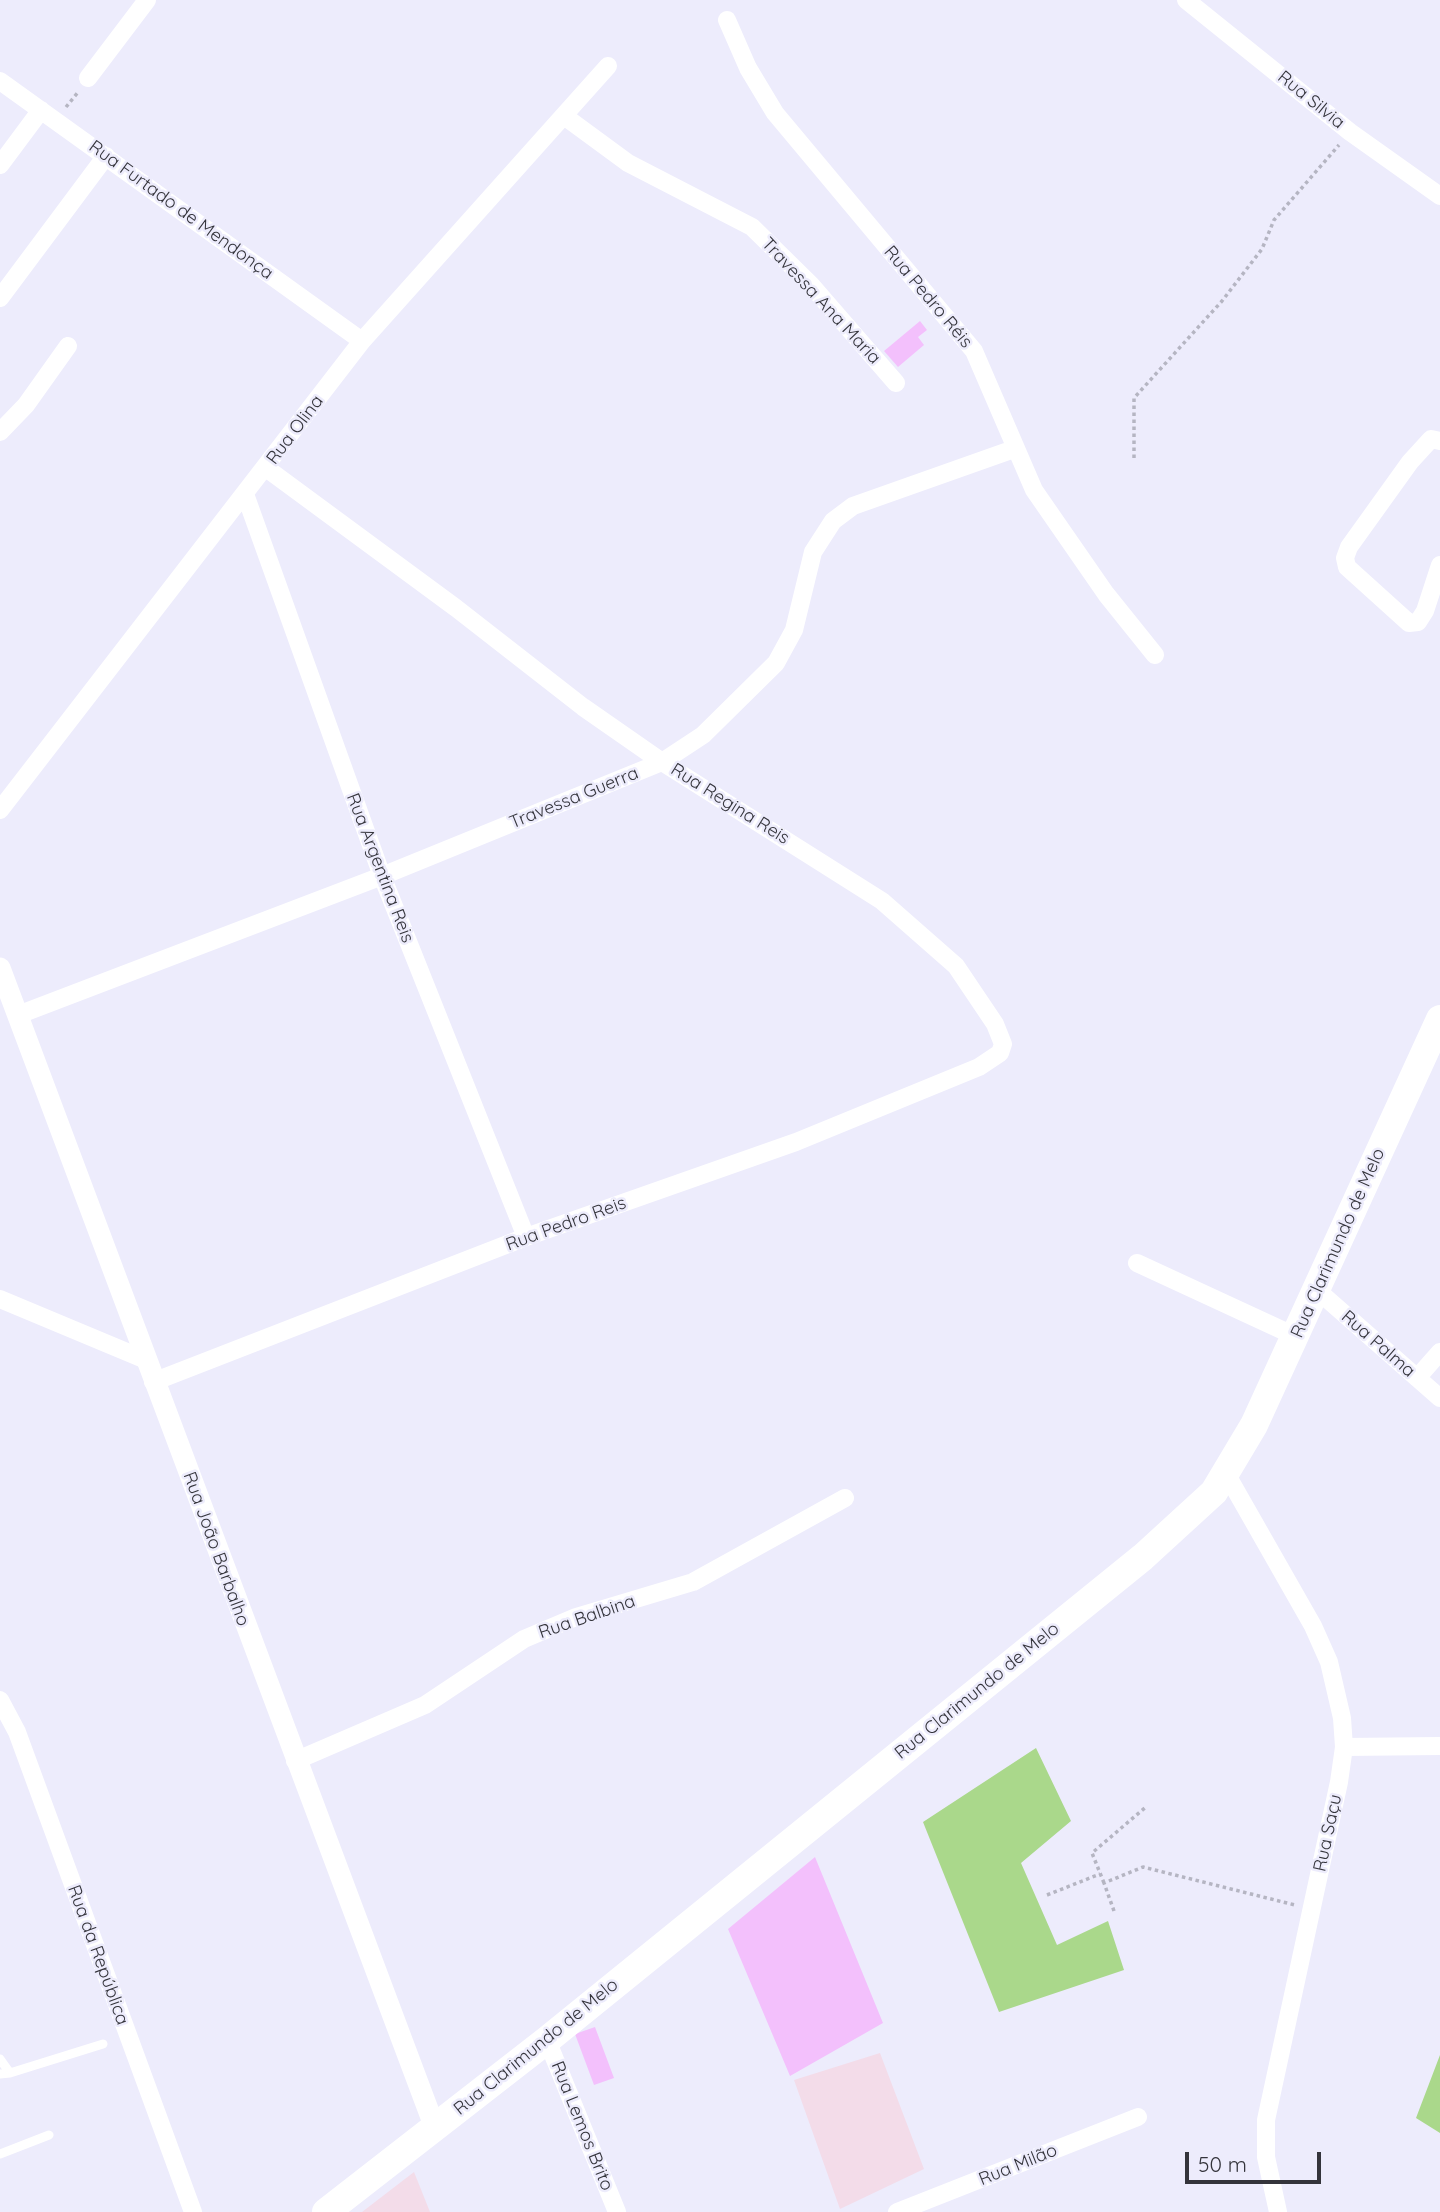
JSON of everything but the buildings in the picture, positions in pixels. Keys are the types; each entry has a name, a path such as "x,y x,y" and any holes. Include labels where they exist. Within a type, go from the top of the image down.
{"main road":[{"name":"Rua Clarimundo de Melo","path":"326,2212 548,2040 1192,1515 1227,1475 1255,1425 1317,1290 1429,1064 1440,1019"}],"street":[{"path":"88,78 148,0"},
{"name":"Rua Silvia","path":"1187,0 1350,132 1440,196"},
{"name":"Rua Pedro Réis","path":"727,20 748,68 775,113 974,351 1014,449 1053,519 1106,594 1155,655"},
{"name":"Rua Olina","path":"0,810 362,341 608,66"},
{"name":"Rua Furtado de Mendonça","path":"0,80 362,341"},
{"path":"0,164 41,110"},
{"name":"Travessa Ana Maria","path":"564,116 628,163 709,202 752,227 811,285 895,383"},
{"path":"0,298 106,156"},
{"path":"0,432 26,405 68,346"},
{"path":"1440,441 1431,439 1410,462 1349,547 1345,558 1347,567 1409,623 1418,622 1425,611 1440,565"},
{"name":"Travessa Guerra","path":"18,1015 382,876 662,762 703,735 776,663 794,630 813,552 833,521 853,506 1014,449"},
{"name":"Rua Regina Reis","path":"266,468 456,608 583,707 662,762 882,901 936,945 956,966 995,1024 1003,1044 1000,1053 979,1067"},
{"name":"Rua Argentina Reis","path":"245,494 382,876 526,1237"},
{"name":"Rua João Barbalho","path":"0,968 295,1761 435,2128"},
{"name":"Rua Pedro Reis","path":"153,1382 526,1237 796,1142 979,1067"},
{"path":"1137,1263 1297,1337"},
{"name":"Rua Palma","path":"1317,1290 1440,1398"},
{"path":"0,1298 146,1360"},
{"path":"1417,1378 1440,1352"},
{"name":"Rua Saçu","path":"1227,1475 1312,1626 1329,1662 1342,1718 1343,1747 1339,1782 1266,2120 1266,2157 1278,2212"},
{"name":"Rua Balbina","path":"295,1761 425,1705 524,1639 576,1617 693,1582 845,1498"},
{"name":"Rua da República","path":"0,1700 17,1732 193,2212"},
{"path":"1343,1747 1440,1746"},
{"name":"Rua Lemos Brito","path":"548,2040 617,2212"},
{"name":"Rua Milão","path":"897,2212 1138,2117"}],"lane":[{"path":"0,2059 5,2074 103,2044"},
{"path":"0,2154 49,2135"}],"path":[{"path":"56,120 88,78"},
{"path":"1134,458 1134,398 1222,301 1262,249 1275,220 1350,132"},
{"path":"1114,1911 1092,1853 1147,1806"},
{"path":"1104,1883 1143,1867 1311,1909"},
{"path":"1047,1895 1100,1874"}],"shaded area":[{"path":"880,2053 924,2169 840,2209 794,2080"},
{"path":"414,2172 430,2212 362,2212"}],"green space":[{"path":"1036,1748 1071,1821 1021,1863 1057,1945 1108,1921 1124,1970 999,2012 923,1822"},
{"path":"1440,2055 1440,2133 1416,2118"}]}
